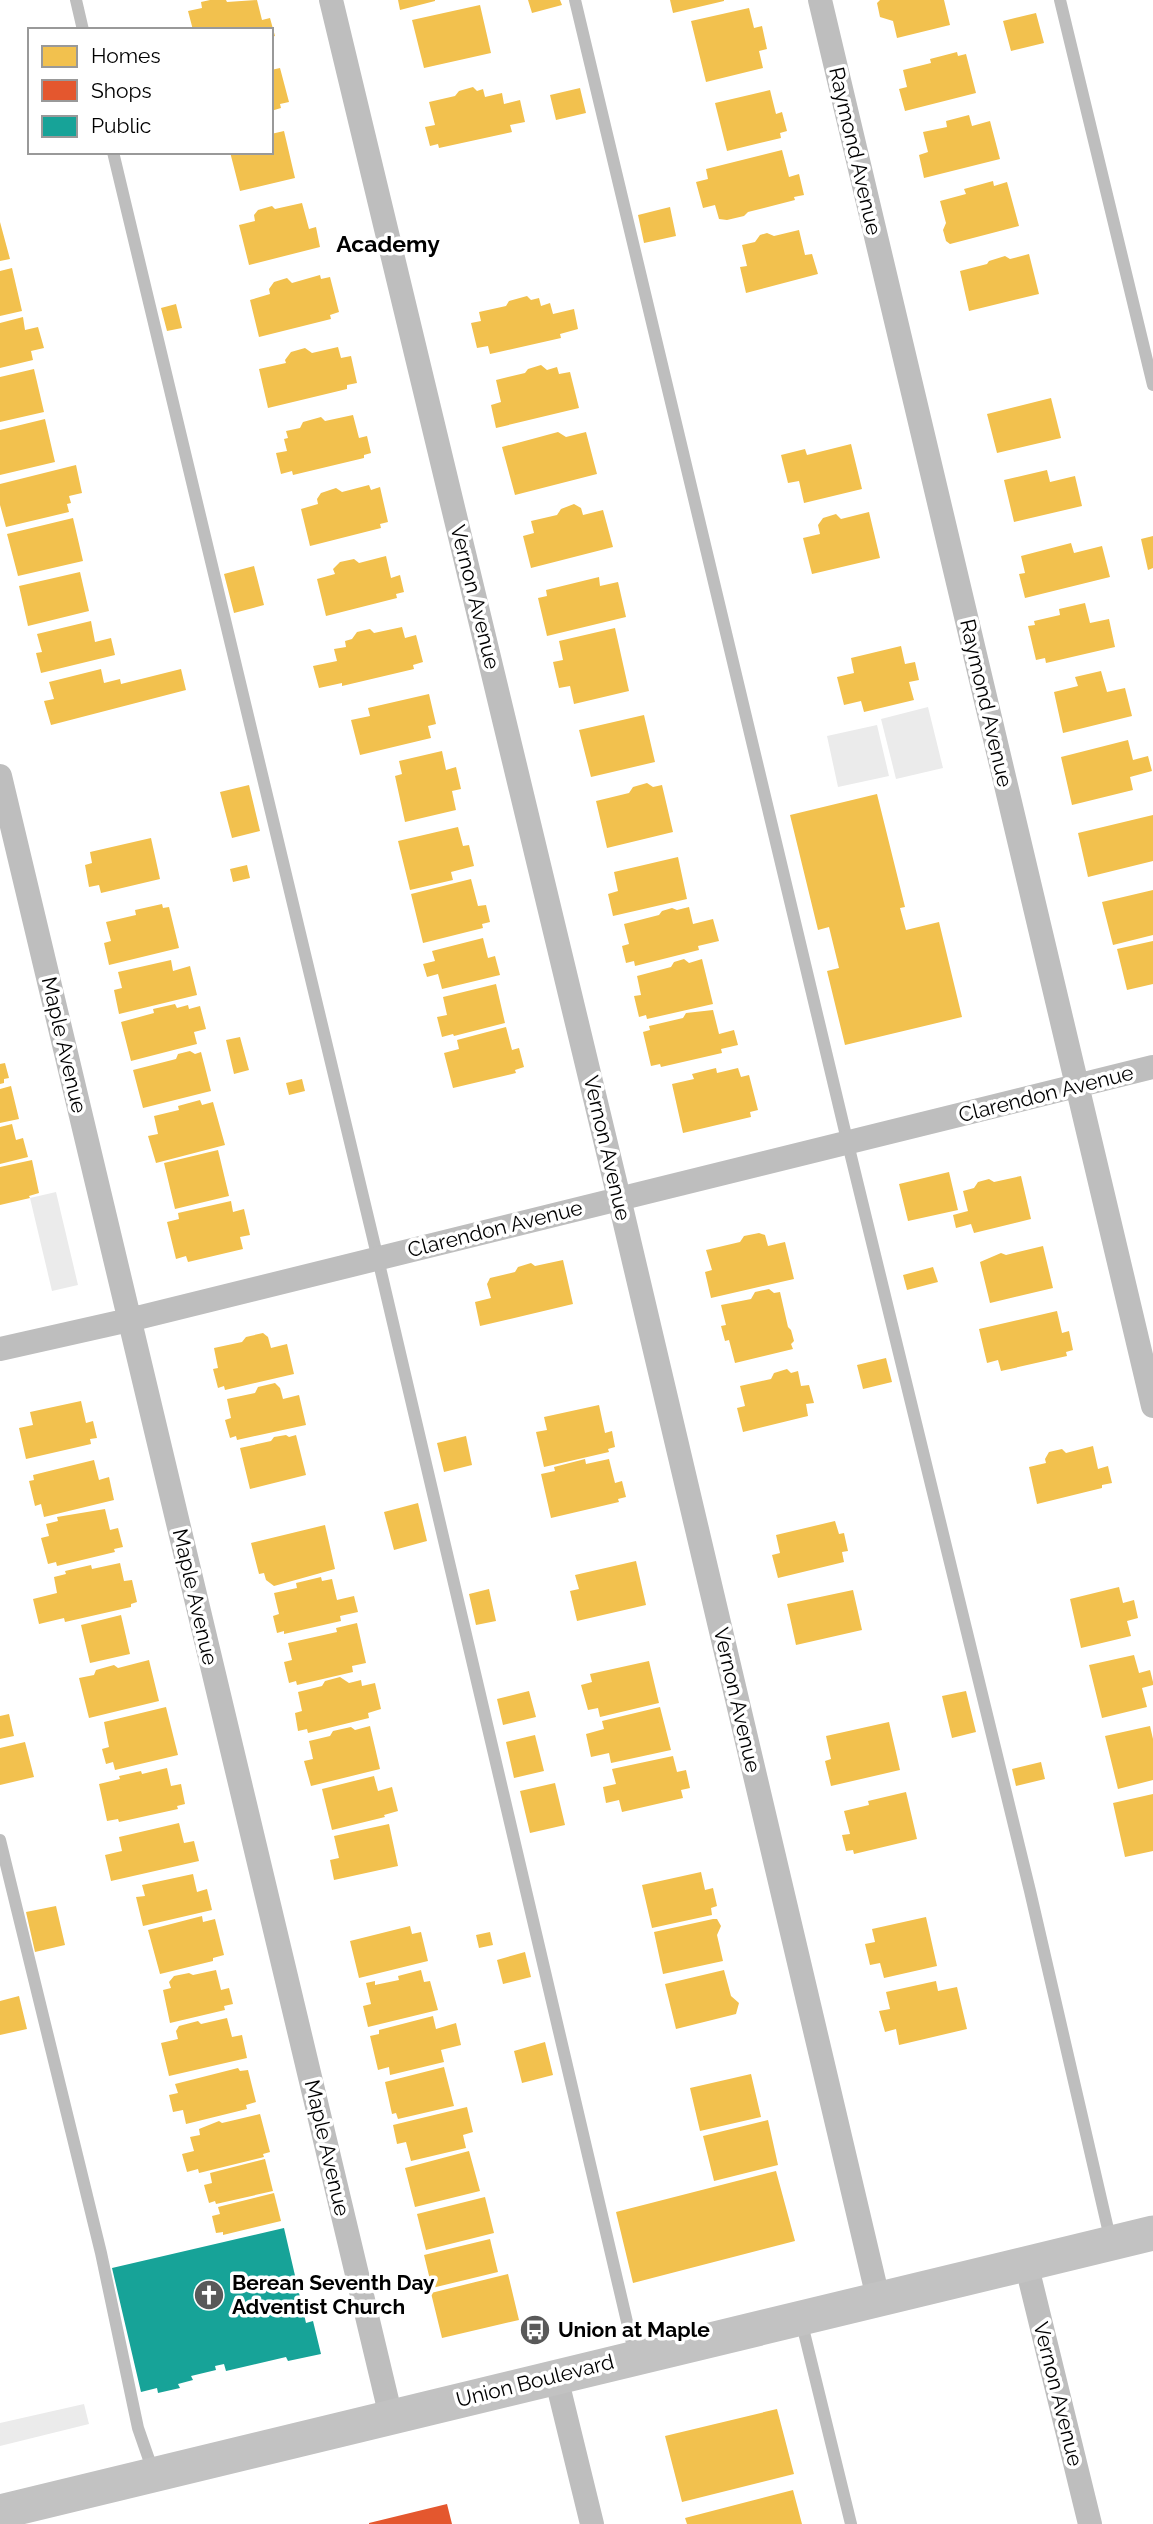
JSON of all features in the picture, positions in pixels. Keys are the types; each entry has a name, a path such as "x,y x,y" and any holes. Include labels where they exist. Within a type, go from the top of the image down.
{"main road":[{"name":"Union Boulevard","path":"0,2512 1153,2232"}],"street":[{"name":"Vernon Avenue","path":"331,0 620,1198 878,2298"},
{"name":"Raymond Avenue","path":"820,0 1153,1406"},
{"name":"Maple Avenue","path":"0,776 391,2417"},
{"name":"Clarendon Avenue","path":"0,1349 129,1320 1153,1067"},
{"name":"Vernon Avenue","path":"1026,2263 1090,2524"},
{"path":"556,2376 592,2524"}],"lane":[{"path":"76,0 83,28"},
{"path":"575,0 848,1144 1030,1891 1111,2242"},
{"path":"1060,0 1153,385"},
{"path":"113,154 378,1259 635,2357"},
{"path":"0,1840 101,2253 138,2428 154,2474"},
{"path":"801,2318 851,2524"}],"shaded area":[{"path":"928,707 943,768 896,779 881,719"},
{"path":"877,725 889,776 838,787 827,736"},
{"path":"56,1192 78,1285 52,1291 30,1198"},
{"path":"84,2404 89,2424 0,2446 0,2423"}],"building: Homes":[{"path":"257,0 262,20 270,18 273,28 192,28 188,11 202,8 201,2"},
{"path":"398,0 435,0 435,1 400,10"},
{"path":"528,0 560,0 562,5 532,13"},
{"path":"670,0 724,0 724,1 673,13"},
{"path":"880,0 944,0 950,25 897,38 893,21 880,17 877,3"},
{"path":"480,5 491,53 424,68 412,20"},
{"path":"749,8 754,28 762,26 767,49 759,51 763,68 706,82 691,21"},
{"path":"1036,13 1044,43 1011,51 1003,21"},
{"path":"957,52 958,56 966,54 976,93 905,111 899,89 907,87 903,70 931,63 930,59"},
{"path":"280,68 289,102 280,104 281,108 273,110 273,70"},
{"path":"473,87 477,91 483,89 485,97 502,93 504,104 520,100 525,122 510,125 512,132 439,148 438,144 430,146 425,127 435,125 429,102 455,96 459,91"},
{"path":"580,88 586,113 556,120 550,95"},
{"path":"770,90 776,114 782,112 787,131 780,133 781,138 727,151 715,103"},
{"path":"969,115 972,126 990,121 1000,159 924,178 919,155 928,152 923,132 947,127 946,121"},
{"path":"284,131 295,178 240,191 231,154 273,154 273,134"},
{"path":"782,150 789,177 799,174 804,195 727,220 719,219 715,205 703,208 696,182 708,179 706,169"},
{"path":"993,181 994,186 1007,182 1019,226 950,244 946,241 943,230 946,223 940,201 966,194 964,189"},
{"path":"302,203 309,229 316,227 320,247 249,265 239,225 255,221 254,215 258,210"},
{"path":"670,207 676,236 644,243 638,215"},
{"path":"0,222 10,259 0,261"},
{"path":"799,230 805,255 812,254 818,274 746,293 740,267 747,266 742,245 755,242 760,235 767,233 774,236"},
{"path":"1029,254 1039,294 969,311 960,271 1005,256 1010,259"},
{"path":"12,268 22,311 0,316 0,271"},
{"path":"320,275 321,279 330,277 339,312 330,315 331,319 259,337 250,300 270,294 269,289 274,282 287,278 292,283"},
{"path":"527,296 531,300 539,298 541,306 550,303 553,314 574,309 578,329 560,334 561,338 490,354 488,346 477,348 471,323 481,321 479,312 506,306 509,301"},
{"path":"176,304 182,328 167,331 161,308"},
{"path":"23,317 25,330 38,327 44,348 31,351 33,360 0,368 0,323"},
{"path":"338,347 341,358 351,356 357,383 347,385 347,389 268,408 259,369 286,363 285,360 291,352 305,348 312,353"},
{"path":"541,365 547,370 557,367 559,374 570,372 579,408 496,428 491,405 501,402 496,380 525,373 528,369"},
{"path":"34,369 44,412 0,422 0,377"},
{"path":"1051,398 1061,438 997,453 987,414"},
{"path":"353,415 359,438 367,436 371,453 364,455 364,458 293,475 292,471 281,474 276,453 287,451 284,439 288,438 286,431 300,428 303,422 321,417 325,421"},
{"path":"45,419 55,462 0,475 0,430"},
{"path":"558,432 566,437 586,432 597,474 515,495 502,447"},
{"path":"851,444 862,489 804,503 799,481 788,483 781,455 805,449 807,455"},
{"path":"76,465 82,493 69,496 69,512 6,527 0,505 0,484"},
{"path":"1047,470 1050,482 1075,476 1082,506 1014,522 1004,480"},
{"path":"369,485 371,490 380,487 388,522 380,524 381,528 310,546 301,509 318,504 317,499 321,493 336,488 342,492"},
{"path":"574,504 581,508 583,515 603,510 613,547 531,568 523,536 534,533 531,521 557,515 561,509"},
{"path":"869,512 880,558 812,574 803,538 820,534 818,525 823,518 836,514 841,519"},
{"path":"73,518 83,561 18,576 7,534"},
{"path":"1153,536 1153,568 1148,570 1141,539"},
{"path":"1071,543 1074,553 1102,546 1110,577 1025,598 1019,574 1025,573 1021,556"},
{"path":"386,556 391,578 400,575 404,592 396,594 397,598 326,616 317,579 335,574 333,569 340,562 354,559 359,563"},
{"path":"254,566 264,605 234,613 224,574"},
{"path":"80,572 89,611 28,626 19,586"},
{"path":"599,577 600,586 618,582 626,617 547,636 538,598 547,596 546,590"},
{"path":"1085,603 1090,623 1109,619 1115,647 1046,663 1045,658 1036,660 1028,626 1035,625 1034,621 1060,615 1059,609"},
{"path":"91,621 95,642 111,638 115,655 41,673 36,653 42,652 37,634"},
{"path":"402,627 405,638 416,635 423,662 413,665 414,669 342,686 342,683 319,688 313,666 337,661 334,649 346,647 345,641 352,639 357,632 370,629 374,633"},
{"path":"615,628 629,691 574,704 570,686 559,688 553,662 563,660 559,641"},
{"path":"901,646 905,664 915,662 919,680 909,682 914,700 864,712 861,701 844,705 837,677 854,673 851,658"},
{"path":"101,669 104,683 120,679 121,684 181,669 186,690 51,725 44,701 54,699 49,682"},
{"path":"1101,671 1107,692 1125,688 1132,716 1063,733 1054,692 1078,686 1075,677"},
{"path":"429,694 436,724 428,726 431,738 360,755 351,720 370,716 368,708"},
{"path":"644,715 655,762 591,777 579,730"},
{"path":"1128,740 1133,760 1148,756 1152,771 1130,777 1133,790 1072,805 1061,757"},
{"path":"442,751 446,770 456,767 461,789 452,791 456,810 405,822 395,776 402,774 399,761"},
{"path":"647,783 653,787 662,785 673,832 607,848 596,801 629,793 633,787"},
{"path":"249,785 260,831 232,838 220,792"},
{"path":"877,794 905,907 900,908 906,930 939,922 962,1017 845,1045 827,971 839,968 829,927 818,930 790,815"},
{"path":"1153,815 1153,861 1088,877 1078,833"},
{"path":"458,827 463,846 469,845 474,866 451,872 453,880 410,890 398,841"},
{"path":"151,838 160,879 101,893 99,885 89,887 85,865 92,863 90,852"},
{"path":"678,857 687,899 613,916 608,894 618,891 614,872"},
{"path":"247,865 250,878 233,882 230,869"},
{"path":"471,879 478,906 486,905 490,922 482,924 483,928 423,943 411,894"},
{"path":"1153,890 1153,935 1113,945 1102,902"},
{"path":"162,904 163,908 169,907 179,948 109,965 104,943 111,941 106,922 136,915 135,910"},
{"path":"689,907 693,924 713,919 719,941 698,946 699,950 635,966 634,961 626,963 622,946 629,944 624,924 659,915 672,908 677,910"},
{"path":"483,938 488,958 495,956 500,975 442,989 438,974 427,977 423,964 435,961 432,951"},
{"path":"1153,941 1153,984 1127,990 1117,949"},
{"path":"684,959 689,963 702,959 713,1004 647,1019 646,1015 639,1017 634,996 641,995 637,976 671,967 674,962"},
{"path":"171,960 173,971 190,966 197,995 119,1014 114,990 122,988 118,972"},
{"path":"496,984 505,1023 442,1037 437,1017 447,1015 443,997"},
{"path":"175,1004 177,1008 188,1005 189,1009 200,1006 206,1029 194,1032 197,1044 131,1061 121,1022 154,1013 153,1009"},
{"path":"713,1010 719,1034 734,1030 738,1045 721,1049 722,1053 661,1067 660,1064 651,1066 643,1032 650,1030 649,1026 683,1018 686,1013"},
{"path":"506,1027 512,1050 519,1048 524,1067 515,1070 516,1073 453,1088 444,1053 459,1049 457,1040"},
{"path":"240,1037 249,1070 234,1074 226,1040"},
{"path":"190,1051 195,1054 201,1052 211,1091 143,1108 133,1070 176,1059 178,1054"},
{"path":"5,1063 9,1078 0,1084 0,1064"},
{"path":"716,1068 717,1073 738,1068 741,1077 749,1075 758,1110 750,1112 751,1117 683,1133 672,1084 694,1079 692,1074"},
{"path":"302,1079 305,1091 289,1095 286,1083"},
{"path":"11,1086 19,1119 0,1123 0,1089"},
{"path":"200,1100 202,1105 213,1102 225,1145 156,1163 148,1136 158,1134 154,1116 179,1110 178,1106"},
{"path":"12,1124 16,1140 23,1138 28,1157 0,1164 0,1127"},
{"path":"218,1150 229,1196 175,1209 164,1163"},
{"path":"32,1160 39,1193 29,1196 30,1198 0,1205 0,1167"},
{"path":"949,1172 958,1210 908,1221 899,1184"},
{"path":"1021,1176 1031,1219 974,1233 971,1224 956,1228 953,1215 968,1211 963,1191 989,1179 994,1182"},
{"path":"231,1201 233,1212 244,1209 250,1235 240,1237 243,1249 188,1262 186,1256 176,1259 167,1222 179,1219 178,1213"},
{"path":"759,1233 765,1235 768,1246 785,1242 794,1279 711,1298 705,1272 712,1270 706,1250 740,1242 744,1236"},
{"path":"1043,1246 1053,1288 990,1303 980,1262 1001,1253 1006,1255"},
{"path":"563,1260 573,1304 480,1326 475,1302 491,1298 487,1284 490,1278 515,1272 518,1267 531,1263 535,1266"},
{"path":"933,1267 938,1282 907,1290 903,1275"},
{"path":"769,1289 774,1293 780,1292 794,1341 791,1344 793,1349 735,1363 729,1340 725,1341 721,1326 726,1325 721,1305 751,1299 755,1292"},
{"path":"1057,1311 1062,1333 1069,1331 1073,1350 1066,1352 1067,1356 1001,1371 998,1360 987,1363 979,1329"},
{"path":"263,1333 268,1337 271,1348 287,1344 294,1374 225,1390 224,1386 218,1388 213,1369 218,1368 214,1348 242,1342 246,1337"},
{"path":"886,1358 892,1382 863,1389 857,1365"},
{"path":"787,1369 791,1373 798,1371 801,1386 809,1385 814,1403 806,1404 808,1416 743,1432 737,1408 745,1406 740,1386 771,1379 774,1373"},
{"path":"275,1383 280,1388 283,1399 299,1395 306,1425 237,1440 236,1436 230,1438 225,1420 231,1418 227,1399 255,1393 258,1387"},
{"path":"81,1401 86,1423 93,1421 97,1438 90,1439 91,1444 26,1459 19,1428 33,1425 30,1412"},
{"path":"599,1405 605,1433 612,1431 615,1447 608,1449 609,1452 544,1467 536,1432 547,1430 544,1417"},
{"path":"286,1435 296,1435 306,1475 250,1489 240,1448"},
{"path":"466,1436 472,1465 444,1472 437,1443"},
{"path":"1093,1446 1098,1469 1108,1466 1112,1483 1102,1485 1102,1488 1037,1504 1029,1467 1046,1463 1049,1452 1062,1449 1066,1453"},
{"path":"585,1459 586,1464 609,1459 615,1483 622,1481 626,1497 618,1499 619,1502 551,1518 541,1474 555,1471 554,1467"},
{"path":"94,1460 99,1480 109,1477 114,1500 44,1517 41,1504 35,1506 29,1481 34,1480 33,1475"},
{"path":"418,1503 427,1541 394,1550 384,1512"},
{"path":"105,1509 110,1530 118,1528 123,1547 114,1549 115,1552 57,1566 56,1562 48,1564 41,1538 49,1536 46,1524 58,1521 57,1517"},
{"path":"835,1521 839,1534 844,1533 848,1551 842,1552 844,1562 778,1578 772,1555 780,1553 776,1535"},
{"path":"325,1525 335,1569 274,1586 266,1580 264,1573 259,1574 251,1543"},
{"path":"636,1561 646,1605 577,1621 570,1591 579,1589 575,1575"},
{"path":"120,1563 124,1581 132,1580 137,1602 131,1604 131,1607 65,1622 64,1618 39,1624 33,1599 57,1593 54,1577 66,1574 65,1571 91,1565 92,1569"},
{"path":"321,1577 322,1581 332,1579 337,1600 354,1596 358,1612 340,1616 341,1621 284,1634 284,1631 277,1633 273,1616 279,1614 274,1593 297,1588 296,1583"},
{"path":"1119,1587 1123,1603 1134,1600 1138,1618 1127,1621 1131,1636 1081,1648 1070,1599"},
{"path":"489,1589 496,1621 476,1625 469,1594"},
{"path":"853,1590 862,1630 796,1645 787,1604"},
{"path":"121,1615 130,1654 90,1663 81,1625"},
{"path":"357,1623 366,1663 352,1666 353,1672 297,1685 296,1681 289,1683 284,1662 292,1660 288,1643 337,1632 336,1628"},
{"path":"1134,1655 1139,1673 1150,1670 1153,1682 1153,1685 1142,1688 1147,1707 1102,1718 1089,1665"},
{"path":"149,1660 159,1701 89,1718 79,1678 94,1675 96,1670 114,1665 118,1668"},
{"path":"649,1661 659,1703 600,1717 598,1708 588,1710 581,1685 592,1682 590,1674"},
{"path":"340,1677 349,1683 361,1680 362,1686 375,1683 381,1709 368,1713 369,1718 308,1733 307,1729 298,1731 295,1713 302,1711 298,1692 322,1686 325,1681"},
{"path":"529,1691 536,1717 503,1725 497,1699"},
{"path":"966,1691 976,1732 952,1738 942,1696"},
{"path":"166,1707 178,1755 115,1770 113,1762 106,1764 102,1749 109,1747 104,1722"},
{"path":"660,1707 671,1750 611,1763 609,1753 591,1757 586,1734 604,1729 602,1721"},
{"path":"9,1714 14,1736 0,1739 0,1716"},
{"path":"889,1722 900,1770 831,1786 825,1761 831,1759 826,1736"},
{"path":"370,1726 380,1769 311,1786 304,1761 313,1759 309,1741 330,1736 333,1731"},
{"path":"1150,1726 1153,1739 1153,1780 1118,1789 1105,1736"},
{"path":"535,1735 544,1771 514,1778 506,1742"},
{"path":"25,1742 34,1777 0,1785 0,1748"},
{"path":"673,1756 677,1772 686,1770 690,1788 681,1790 683,1798 622,1812 619,1800 606,1803 603,1787 616,1784 612,1769"},
{"path":"1041,1762 1045,1779 1016,1786 1012,1769"},
{"path":"167,1768 171,1786 181,1784 185,1804 177,1806 178,1809 119,1822 118,1819 107,1821 99,1784 120,1779 119,1776"},
{"path":"374,1776 378,1791 392,1787 398,1811 384,1815 385,1817 332,1830 322,1789"},
{"path":"555,1783 565,1825 530,1833 520,1791"},
{"path":"906,1792 917,1839 854,1854 853,1850 846,1851 842,1835 850,1834 844,1811 869,1805 868,1801"},
{"path":"1153,1794 1153,1851 1125,1857 1113,1803"},
{"path":"179,1823 184,1843 194,1841 199,1861 111,1881 105,1855 122,1851 119,1837"},
{"path":"389,1824 398,1866 334,1880 330,1860 339,1858 334,1836"},
{"path":"701,1872 705,1890 713,1888 717,1906 711,1908 712,1915 652,1928 642,1885"},
{"path":"193,1874 197,1892 207,1889 212,1910 143,1926 136,1897 145,1896 142,1885"},
{"path":"56,1906 65,1945 35,1952 26,1912"},
{"path":"202,1916 203,1922 215,1919 224,1955 213,1958 213,1961 160,1974 148,1930"},
{"path":"926,1917 937,1966 884,1978 880,1963 870,1965 865,1944 875,1942 872,1929"},
{"path":"717,1919 721,1926 717,1935 723,1961 663,1974 654,1932"},
{"path":"410,1926 412,1934 421,1932 428,1961 359,1978 350,1941"},
{"path":"490,1932 493,1945 479,1948 476,1935"},
{"path":"525,1952 531,1977 503,1984 497,1960"},
{"path":"216,1970 221,1990 229,1988 233,2004 224,2006 225,2010 170,2023 163,1990 171,1988 169,1982 174,1976"},
{"path":"421,1970 424,1982 430,1981 438,2010 368,2027 363,2006 371,2004 366,1983 375,1981 375,1985 399,1980 398,1976"},
{"path":"724,1970 731,1996 739,2003 736,2014 676,2029 665,1984"},
{"path":"936,1981 938,1991 957,1987 967,2029 899,2045 896,2029 885,2032 879,2011 890,2009 886,1992"},
{"path":"19,1996 27,2029 0,2035 0,2001"},
{"path":"433,2016 436,2029 456,2023 461,2045 441,2050 444,2062 390,2075 389,2067 378,2070 370,2036 379,2034 379,2030"},
{"path":"227,2018 232,2037 242,2035 247,2058 169,2076 161,2043 178,2039 176,2031 179,2026"},
{"path":"545,2042 553,2075 522,2083 514,2051"},
{"path":"444,2067 454,2106 398,2119 396,2113 392,2114 385,2082"},
{"path":"238,2068 240,2071 248,2070 256,2102 246,2105 247,2109 186,2124 183,2110 173,2112 169,2095 178,2093 175,2084"},
{"path":"751,2074 761,2117 700,2131 690,2088"},
{"path":"467,2107 473,2132 463,2135 466,2148 411,2161 406,2142 397,2144 393,2125"},
{"path":"260,2114 270,2152 263,2154 264,2157 199,2173 198,2169 187,2172 182,2154 194,2151 190,2137 200,2135 199,2129 219,2121 222,2123"},
{"path":"768,2120 778,2165 714,2181 703,2136"},
{"path":"469,2151 480,2191 415,2207 405,2168"},
{"path":"265,2159 273,2191 216,2204 215,2201 209,2203 204,2185 212,2183 210,2173"},
{"path":"776,2171 795,2241 633,2283 616,2212"},
{"path":"274,2193 281,2221 223,2235 223,2232 216,2233 212,2216 220,2214 218,2207"},
{"path":"485,2197 494,2233 426,2250 417,2214"},
{"path":"490,2239 498,2272 432,2288 424,2255"},
{"path":"508,2274 519,2320 442,2338 431,2293"},
{"path":"777,2409 794,2474 682,2502 665,2436"},
{"path":"793,2490 802,2524 687,2524 685,2518"}],"building: Shops":[{"path":"447,2504 452,2524 369,2524 369,2523"}],"building: Public":[{"name":"Berean Seventh Day Adventist Church","path":"284,2228 306,2323 313,2321 321,2354 288,2361 286,2357 226,2371 224,2364 215,2366 216,2370 191,2376 193,2380 178,2384 180,2388 158,2393 157,2388 141,2392 112,2268"}],"place":[{"name":"Berean Seventh Day Adventist Church","path":"209,2295"},
{"name":"Union at Maple","path":"535,2330"}],"district":[{"name":"Academy","path":"388,244"}]}
